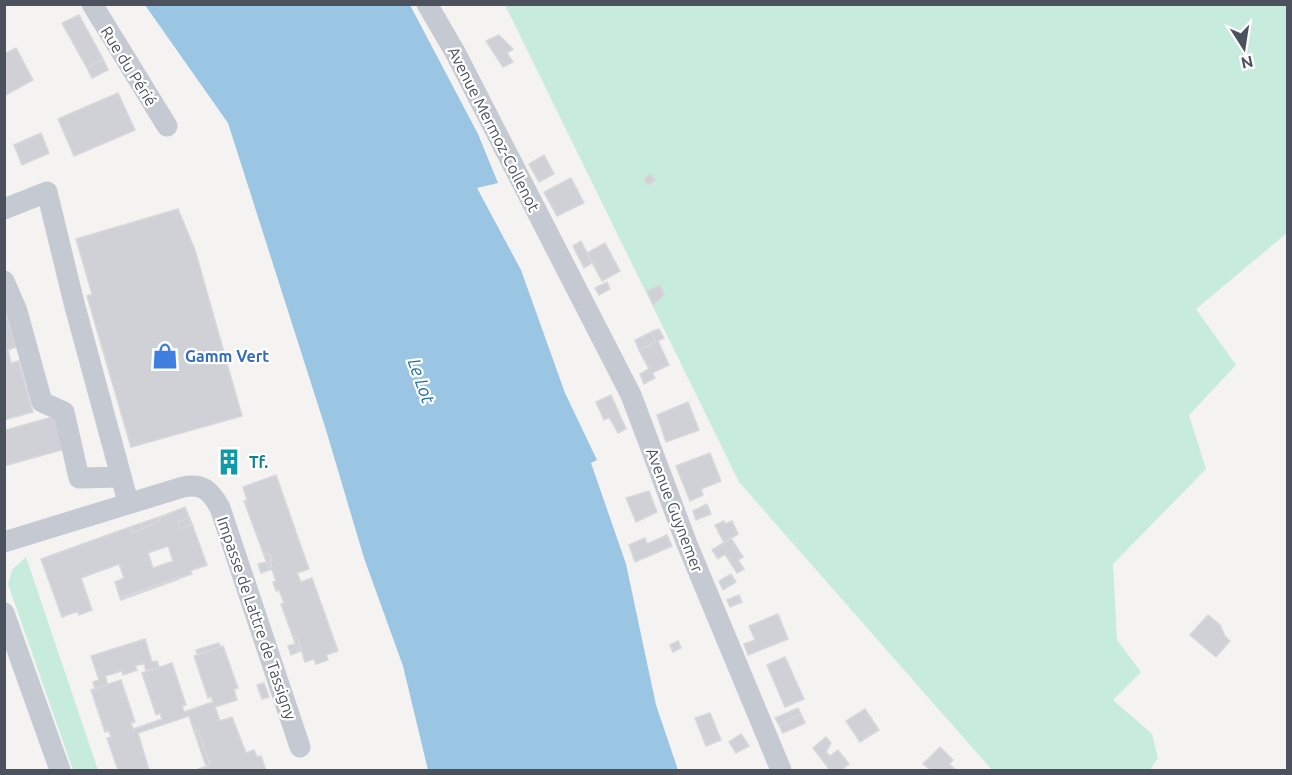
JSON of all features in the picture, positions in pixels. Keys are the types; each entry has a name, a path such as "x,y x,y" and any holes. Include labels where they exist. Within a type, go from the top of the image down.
{"street":[{"name":"Rue du Périé","path":"92,4 167,126"},
{"name":"Avenue Mermoz-Collenot","path":"427,4 455,52 559,255"},
{"path":"4,209 47,192 74,303 128,502"},
{"name":"Avenue Guynemer","path":"559,255 631,395 687,544 781,771"},
{"path":"4,281 17,310 42,402 64,412 79,478 122,477"},
{"name":"Impasse de Lattre de Tassigny","path":"4,542 128,502 196,484 213,496 220,508 300,747"},
{"path":"4,614 60,771"}],"green space":[{"path":"505,5 1287,5 1287,233 1196,309 1236,365 1189,415 1206,469 1113,564 1117,640 1141,672 1113,700 1152,734 1158,758 1150,770 992,770 739,482"},
{"path":"26,557 98,770 73,770 8,584 12,570"}],"water":[{"name":"Le Lot","path":"145,5 410,5 478,134 498,183 477,188 521,270 565,393 597,460 591,463 626,564 656,705 678,770 428,770 403,666 364,558 326,430 228,123"}],"building":[{"path":"79,15 103,59 87,68 62,23"},
{"path":"499,35 513,49 507,53 513,62 503,67 486,41"},
{"path":"16,48 33,80 4,96 4,54"},
{"path":"103,59 108,70 92,78 87,68"},
{"path":"118,93 135,130 74,156 58,119"},
{"path":"41,133 49,153 22,165 14,145"},
{"path":"544,155 554,174 539,182 529,164"},
{"path":"651,174 655,181 648,185 644,179"},
{"path":"571,178 584,203 557,216 544,192"},
{"name":"Gamm Vert","path":"178,209 195,250 242,416 131,447 87,296 92,294 76,239"},
{"path":"581,241 592,263 584,268 573,246"},
{"path":"605,243 620,271 602,281 587,253"},
{"path":"607,282 610,289 599,295 595,288"},
{"path":"660,285 664,295 653,305 647,291"},
{"path":"5,308 16,347 8,350 11,363 19,361 33,412 4,420"},
{"path":"659,329 664,338 658,341 669,365 652,373 655,378 644,384 640,374 649,369 639,350 656,342 651,332"},
{"path":"651,332 656,342 639,350 635,340"},
{"path":"611,395 626,429 618,433 609,417 604,420 596,402"},
{"path":"688,402 699,430 666,442 657,415"},
{"path":"56,416 65,449 4,466 4,424 6,430"},
{"path":"710,453 721,481 701,489 703,495 690,501 676,466"},
{"path":"276,475 309,569 297,573 301,582 312,578 338,651 326,655 328,660 316,664 314,659 305,662 297,635 293,637 281,604 284,603 273,582 276,581 269,561 272,560 269,553 264,555 244,501 247,500 243,487"},
{"path":"649,491 657,512 636,522 626,498"},
{"path":"707,504 711,514 696,520 693,511"},
{"path":"185,507 189,518 178,522 180,529 192,524 207,565 190,571 192,574 120,598 115,582 124,578 119,564 81,578 92,610 79,615 78,611 62,617 41,559 130,527 133,533 159,521 158,519","holes":["168,546 173,561 153,568 148,553"]},
{"path":"185,507 192,524 180,529 178,522 189,518"},
{"path":"165,515 158,519 159,521 133,533 130,527"},
{"path":"724,521 725,524 732,521 738,534 724,543 715,525"},
{"path":"667,535 672,546 635,562 629,545 645,538 647,544"},
{"path":"731,538 743,557 738,560 744,569 737,573 725,554 718,559 712,550"},
{"path":"269,553 272,569 269,570 264,555"},
{"path":"266,562 269,570 261,573 258,564"},
{"path":"731,574 736,582 723,590 719,581"},
{"path":"179,577 179,579 121,600 120,598"},
{"path":"739,595 742,602 730,607 727,600"},
{"path":"778,614 788,639 748,655 744,644 755,640 749,626"},
{"path":"1208,615 1220,625 1230,641 1216,657 1190,635"},
{"path":"297,635 301,651 298,652 293,637"},
{"path":"145,639 152,662 157,661 159,667 146,671 144,663 135,666 137,670 123,675 122,671 105,676 108,685 95,689 93,682 99,680 91,656"},
{"path":"678,641 681,648 673,652 670,645"},
{"path":"219,643 220,647 197,654 196,650"},
{"path":"295,644 298,652 291,655 288,646"},
{"path":"223,646 238,688 234,689 237,700 215,707 220,721 232,717 246,753 254,750 257,757 261,756 266,770 196,770 210,765 198,730 194,731 189,716 138,733 149,770 118,770 107,738 111,737 109,731 105,732 91,690 121,680 135,722 131,723 133,729 162,719 160,713 156,715 142,673 172,663 186,705 182,706 184,712 213,702 211,696 208,698 194,656"},
{"path":"785,657 804,699 785,707 767,665"},
{"path":"264,683 269,697 262,699 257,685"},
{"path":"798,708 801,714 779,725 775,718"},
{"path":"865,709 879,730 860,742 846,721"},
{"path":"710,713 721,740 706,746 695,718"},
{"path":"801,714 805,723 783,733 779,725"},
{"path":"198,730 210,765 206,766 194,731"},
{"path":"741,734 749,746 736,753 729,742"},
{"path":"826,737 831,743 826,752 830,756 838,750 849,764 841,770 830,770 813,748"},
{"path":"940,747 953,760 949,764 956,770 931,770 923,764"}],"place":[{"name":"Gamm Vert","path":"165,356"},
{"name":"Tf.","path":"229,462"}]}
